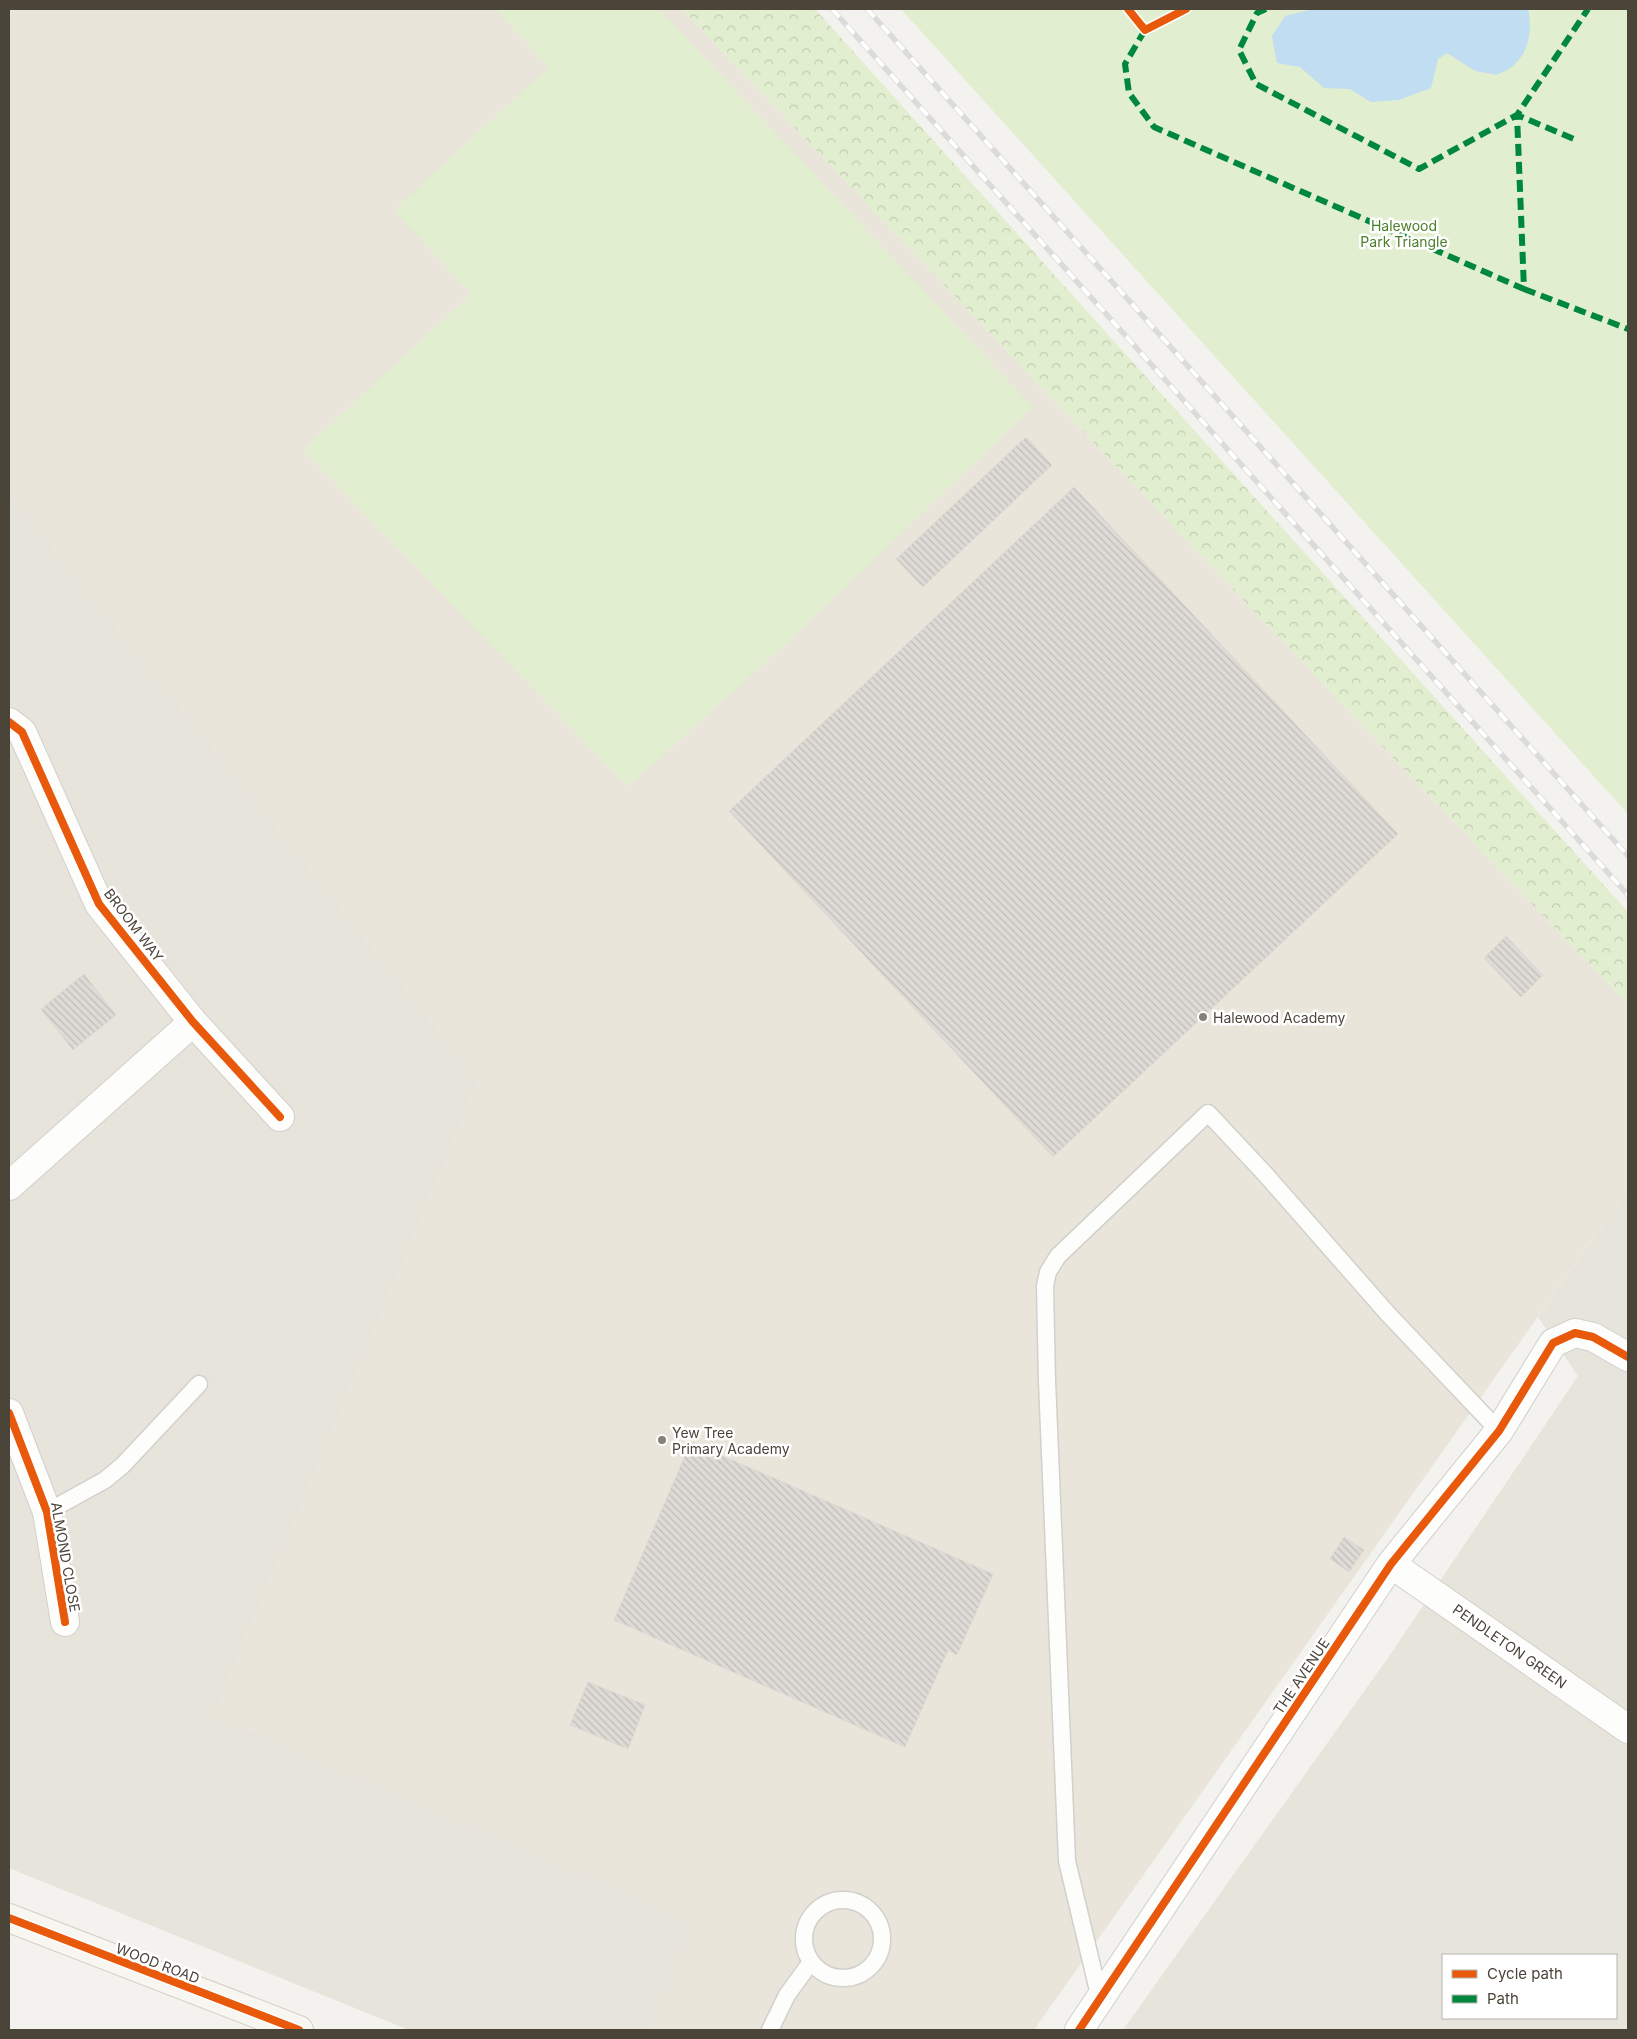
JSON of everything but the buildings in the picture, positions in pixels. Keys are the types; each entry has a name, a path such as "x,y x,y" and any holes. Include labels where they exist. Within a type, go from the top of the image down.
{"street":[{"name":"BROOM WAY","path":"9,722 22,732 99,904 193,1022 280,1117"},
{"path":"9,1186 193,1022"},
{"name":"THE AVENUE","path":"1079,2030 1391,1564 1499,1431 1553,1343 1575,1333 1594,1336 1628,1357"},
{"name":"ALMOND CLOSE","path":"9,1413 47,1512 65,1622"},
{"name":"PENDLETON GREEN","path":"1391,1564 1628,1728"},
{"name":"WOOD ROAD","path":"9,1918 299,2030"}],"lane":[{"path":"1100,1999 1067,1861 1046,1362 1045,1286 1048,1272 1058,1256 1208,1113 1266,1175 1388,1314 1499,1431"},
{"path":"47,1512 105,1480 123,1465 198,1384"},
{"path":"836,1900 849,1900 862,1905 873,1914 880,1926 882,1941 878,1956 869,1968 856,1976 840,1978 824,1973 811,1962 804,1946 805,1930 812,1915 822,1906 836,1900"},
{"path":"770,2030 787,1994 811,1962"}],"shaded area":[{"name":"Halewood Academy","path":"9,9 682,9 1628,1005 1628,1189 1034,2030 652,2030 695,1921 214,1715 479,1081 9,492"},
{"path":"9,492 479,1081 214,1715 696,1921 652,2030 409,2030 9,1868"},
{"path":"1628,1189 1628,2030 1123,2030 1392,1652 1578,1376 1538,1317"}],"green space":[{"path":"495,9 659,9 1033,407 791,639 628,787 303,450 471,294 394,210 549,67"},
{"path":"682,9 815,9 1628,912 1628,1005"},
{"name":"Halewood Park Triangle","path":"901,9 1628,9 1628,814"}],"water":[{"path":"1313,9 1528,9 1530,31 1524,53 1512,66 1497,75 1475,71 1447,53 1438,59 1431,88 1399,100 1371,102 1350,89 1324,88 1300,67 1277,63 1272,36 1285,16"}],"railway":[{"path":"832,9 1628,895"},
{"path":"867,9 1628,856"}],"marked path":[{"path":"1266,9 1257,13 1239,50 1256,84 1419,169 1517,115 1588,9"},
{"path":"1145,30 1125,64 1129,93 1154,127 1524,289 1517,115 1574,139"},
{"path":"1524,289 1628,329"}],"cycle path":[{"path":"1128,9 1145,30 1186,9"},
{"path":"9,722 22,732 99,904 193,1022 280,1117"},
{"path":"1079,2030 1391,1564 1499,1431 1553,1343 1575,1333 1593,1337 1628,1357"},
{"path":"9,1413 47,1512 65,1622"},
{"path":"9,1918 299,2030"}],"place":[{"name":"Halewood Academy","path":"1203,1017"},
{"name":"Yew Tree Primary Academy","path":"662,1440"}]}
